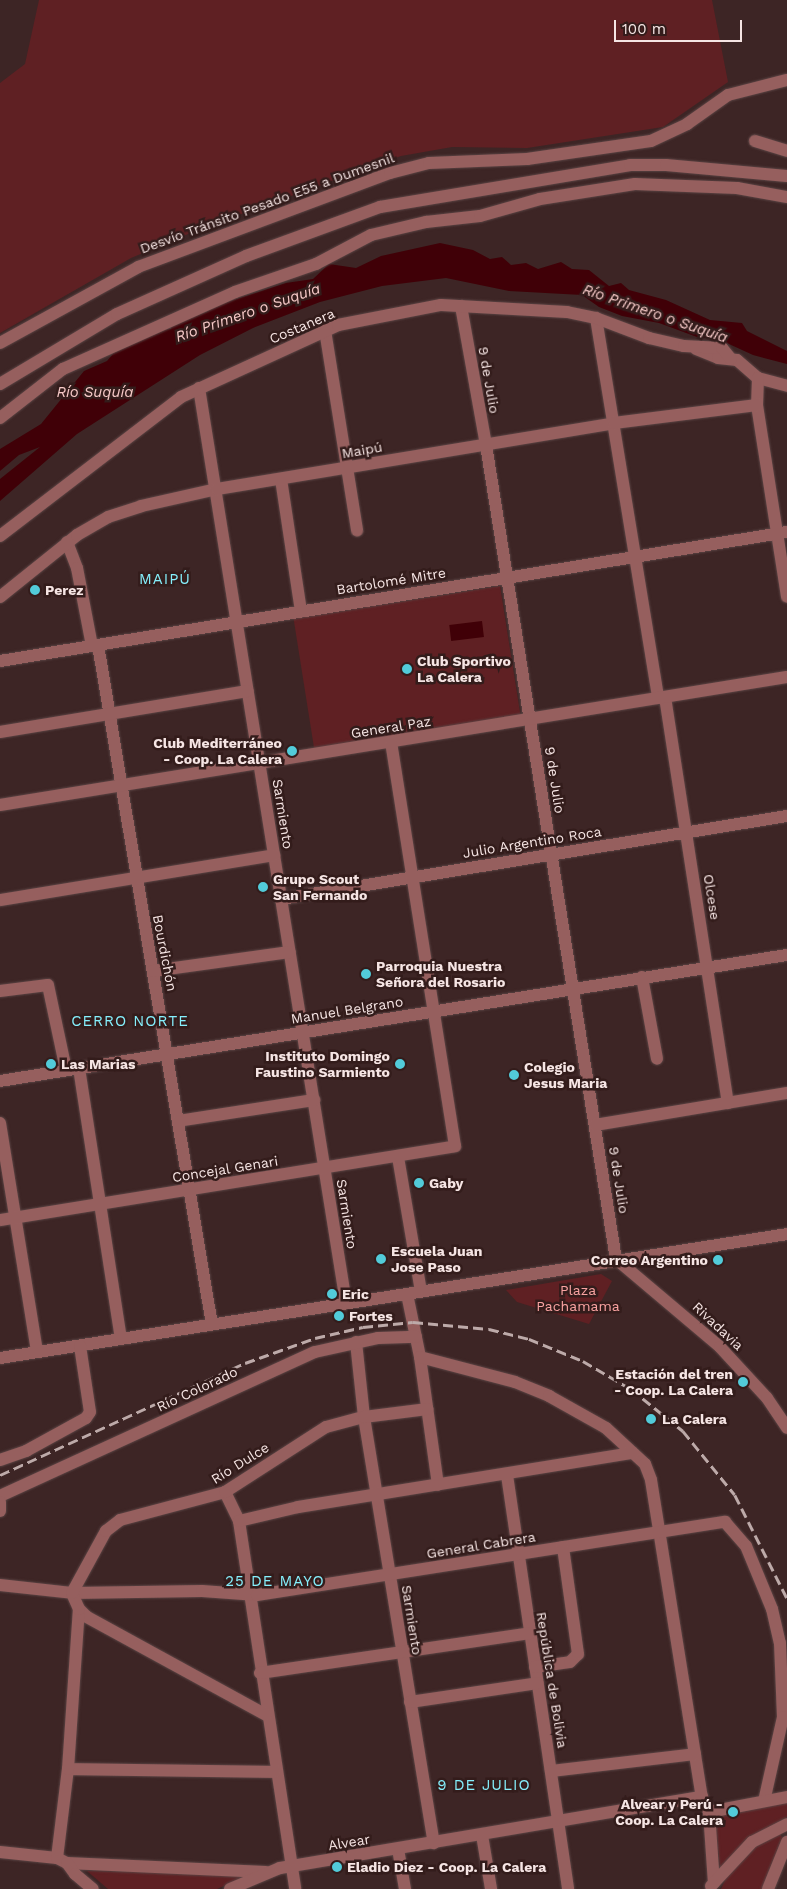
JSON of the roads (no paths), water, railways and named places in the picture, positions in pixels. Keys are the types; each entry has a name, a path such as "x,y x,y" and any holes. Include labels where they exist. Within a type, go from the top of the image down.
{"street":[{"name":"Desvío Tránsito Pesado E55 a Dumesnil","path":"0,343 138,267 381,176 429,163 527,159 651,141 687,124 728,95 787,80"},
{"path":"755,141 787,150"},
{"path":"0,384 118,314 246,256 380,207 630,165 666,165 787,176"},
{"path":"0,418 63,369 234,292 316,264 371,235 426,222 480,216 540,199 635,184 737,188 787,197"},
{"name":"Costanera","path":"0,536 136,429 198,388 325,330 414,309 460,306 567,312 596,318 649,338 694,348 722,348 731,359 758,378 787,386"},
{"name":"9 de Julio","path":"460,306 486,445 616,1259"},
{"name":"Olcese","path":"596,318 635,557 686,832 728,1103"},
{"path":"325,330 357,530"},
{"path":"758,378 757,405 782,533 787,597"},
{"name":"Sarmiento","path":"198,388 217,489 259,764 346,1303"},
{"name":"Maipú","path":"0,597 67,542 122,512 217,489 614,423 757,405"},
{"path":"281,479 301,612"},
{"name":"Bartolomé Mitre","path":"0,661 782,533"},
{"name":"Bourdichón","path":"67,542 77,568 110,714 123,786 136,878 169,1055 212,1325"},
{"name":"General Paz","path":"0,805 787,677"},
{"path":"0,732 248,691"},
{"path":"391,742 435,1011"},
{"name":"Julio Argentino Roca","path":"281,899 787,816"},
{"path":"0,900 274,855"},
{"path":"153,971 290,952"},
{"name":"Manuel Belgrano","path":"0,1081 787,955"},
{"path":"642,977 657,1059"},
{"path":"0,991 48,985 66,1070"},
{"name":"Concejal Genari","path":"0,1220 325,1169 455,1146 435,1011"},
{"path":"79,1068 121,1339"},
{"path":"595,1125 787,1093"},
{"path":"178,1121 314,1100"},
{"path":"0,1124 38,1352"},
{"path":"398,1157 420,1291"},
{"path":"0,1358 616,1259 787,1234"},
{"path":"640,1277 640,1262 649,1255"},
{"name":"Rivadavia","path":"616,1259 640,1277 736,1364 767,1398 787,1428"},
{"path":"407,1294 420,1357 438,1485"},
{"name":"Río Colorado","path":"0,1496 315,1352 378,1338 416,1337"},
{"name":"Sarmiento","path":"356,1342 364,1417 434,1843"},
{"path":"0,1460 26,1451 86,1418 90,1412 80,1346"},
{"path":"420,1357 515,1382 549,1396 606,1428 634,1453 648,1472 702,1797 709,1812 711,1886"},
{"name":"Río Dulce","path":"72,1592 112,1525 134,1516 224,1492 312,1434 364,1417 427,1409"},
{"path":"239,1521 298,1507 507,1476 634,1453"},
{"name":"República de Bolivia","path":"507,1476 568,1889"},
{"path":"224,1492 239,1521 274,1772 295,1889"},
{"path":"0,1502 0,1511"},
{"name":"General Cabrera","path":"0,1585 72,1592 202,1591 248,1595 718,1522 731,1525 746,1546 772,1609 780,1643 783,1717 778,1752 764,1801"},
{"path":"535,1667 570,1662 578,1654 563,1547"},
{"path":"72,1592 79,1609 87,1617 266,1715"},
{"path":"79,1609 62,1860 70,1870 93,1889"},
{"path":"260,1673 530,1632"},
{"path":"410,1702 538,1684"},
{"path":"551,1770 695,1754"},
{"path":"68,1769 274,1772"},
{"name":"Alvear","path":"0,1852 62,1860 270,1872 702,1797"},
{"path":"709,1812 787,1797"},
{"path":"711,1886 752,1842 787,1824"},
{"path":"482,1835 490,1889"},
{"path":"768,1889 787,1842"},
{"path":"398,1849 405,1889"},
{"path":"230,1889 270,1872"}],"water":[{"name":"Río Suquía","path":"440,243 473,250 490,259 502,257 511,265 526,263 538,269 561,262 572,269 589,270 609,286 621,283 629,290 666,300 710,320 742,323 747,331 787,351 787,364 753,355 718,339 697,337 659,323 622,316 599,307 582,295 509,291 446,278 382,286 320,302 253,328 200,355 77,434 0,501 0,479 40,447 19,455 0,471 0,449 41,424 84,371 107,361 118,348 163,330 171,329 173,323 207,312 209,308 286,283 313,279 329,264 356,268 381,256"},
{"path":"482,621 484,637 451,641 449,625"}],"railway":[{"path":"0,1475 245,1363 315,1338 363,1327 413,1322 489,1329 529,1339 583,1361 631,1389 683,1431 735,1495 787,1598"}],"place":[{"name":"Perez","path":"35,590"},
{"name":"Club Sportivo La Calera","path":"407,669"},
{"name":"Club Mediterráneo - Coop. La Calera","path":"292,751"},
{"name":"Grupo Scout San Fernando","path":"263,887"},
{"name":"Parroquia Nuestra Señora del Rosario","path":"366,974"},
{"name":"Las Marias","path":"51,1064"},
{"name":"Instituto Domingo Faustino Sarmiento","path":"400,1064"},
{"name":"Colegio Jesus Maria","path":"514,1075"},
{"name":"Gaby","path":"419,1183"},
{"name":"Escuela Juan Jose Paso","path":"381,1259"},
{"name":"Correo Argentino","path":"718,1260"},
{"name":"Eric","path":"332,1294"},
{"name":"Fortes","path":"339,1316"},
{"name":"Estación del tren - Coop. La Calera","path":"743,1382"},
{"name":"La Calera","path":"651,1419"},
{"name":"Alvear y Perú - Coop. La Calera","path":"733,1812"},
{"name":"Eladio Diez - Coop. La Calera","path":"337,1867"}],"district":[{"name":"MAIPÚ","path":"165,580"},
{"name":"CERRO NORTE","path":"130,1022"},
{"name":"25 DE MAYO","path":"275,1582"},
{"name":"9 DE JULIO","path":"484,1786"}],"water label":[{"name":"Río Primero o Suquía","path":"248,313"},
{"name":"Río Primero o Suquía","path":"655,314"}],"park label":[{"name":"Plaza Pachamama","path":"578,1298"}]}
